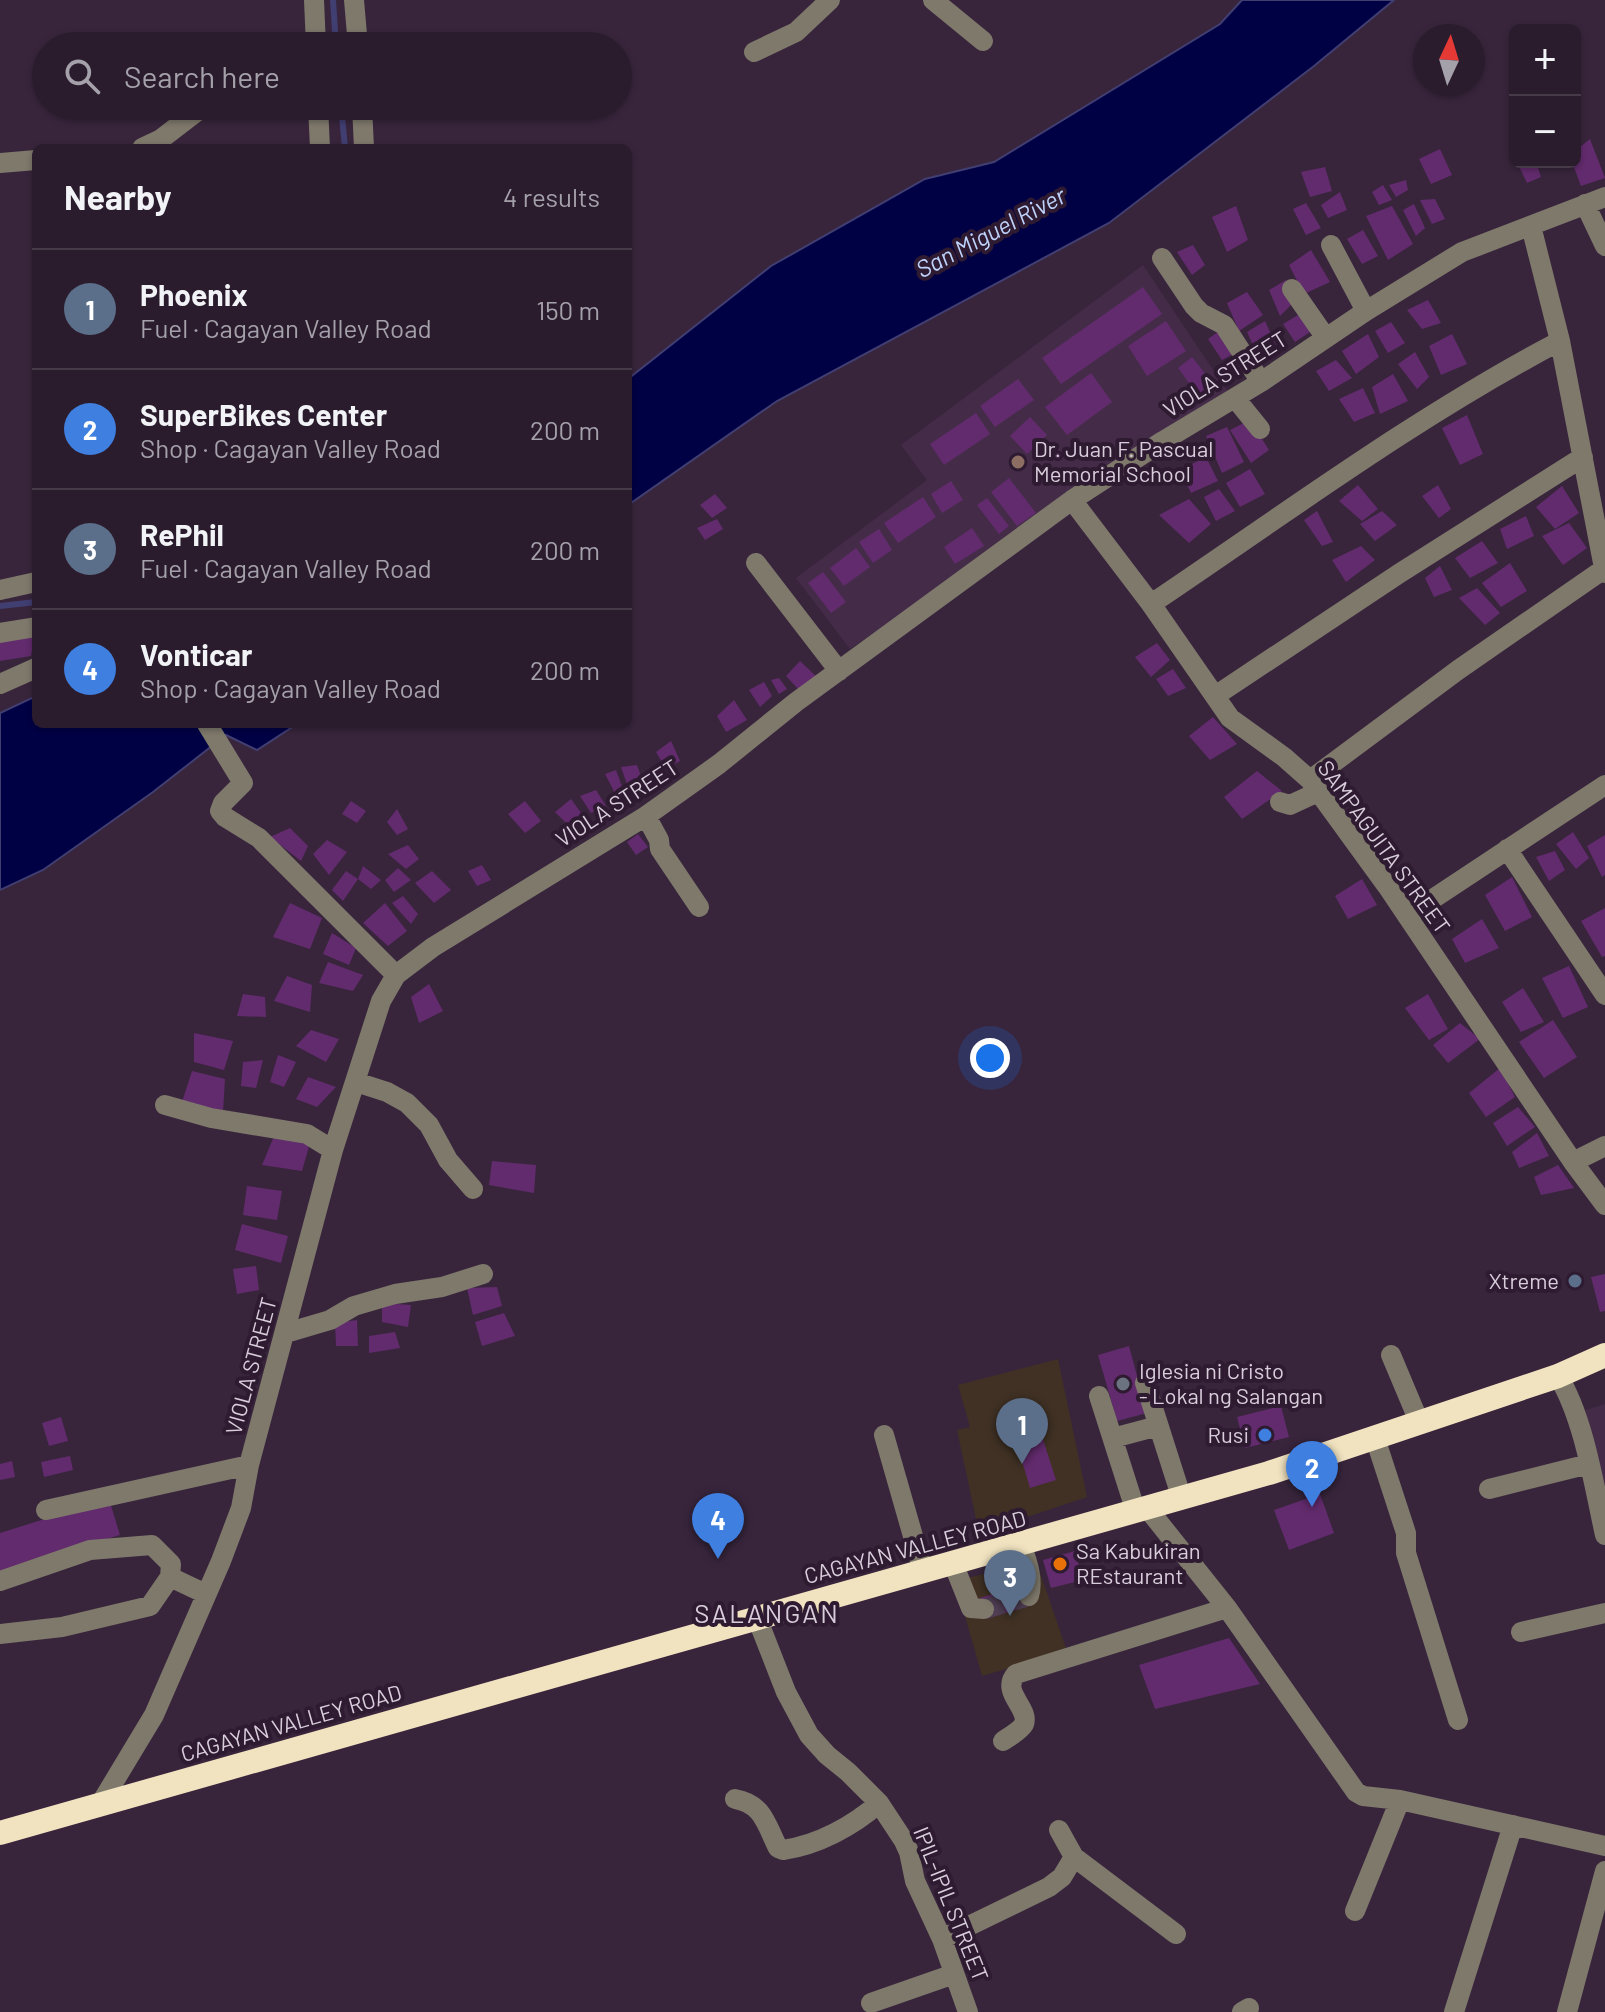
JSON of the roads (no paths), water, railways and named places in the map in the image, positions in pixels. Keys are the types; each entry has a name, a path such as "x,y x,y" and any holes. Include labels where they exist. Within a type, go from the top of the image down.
{"highway":[{"name":"CAGAYAN VALLEY ROAD","path":"0,1833 1182,1499 1420,1424 1558,1376 1605,1355"}],"street":[{"path":"314,0 315,32"},
{"path":"354,0 357,32"},
{"path":"754,52 796,32 830,0"},
{"path":"933,0 983,41"},
{"path":"150,144 186,120"},
{"path":"319,120 320,144"},
{"path":"363,120 364,144"},
{"path":"0,163 32,160"},
{"name":"VIOLA STREET","path":"101,1803 154,1715 241,1508 249,1465 333,1150 381,1001 396,975 433,947 646,816 1072,500 1462,252 1605,197"},
{"path":"1585,204 1605,246"},
{"path":"1280,802 1290,805 1458,670 1604,571 1560,341 1531,226"},
{"path":"1331,245 1366,311"},
{"path":"1162,258 1194,306 1224,325 1261,382"},
{"path":"1292,289 1326,338"},
{"path":"1151,604 1449,404 1496,374 1560,341"},
{"path":"1235,398 1260,429"},
{"path":"1215,696 1583,457"},
{"name":"SAMPAGUITA STREET","path":"1072,500 1151,604 1235,724 1284,757 1314,786 1605,1205"},
{"path":"756,563 839,671"},
{"path":"0,590 32,583"},
{"path":"0,633 32,628"},
{"path":"0,684 32,670"},
{"path":"210,728 243,783 223,803 220,811 259,838 396,975"},
{"path":"1407,916 1605,785"},
{"path":"646,816 659,840 660,849 699,907"},
{"path":"1507,849 1605,995"},
{"path":"356,1082 387,1092 407,1103 429,1125 448,1160 473,1189"},
{"path":"165,1105 211,1118 307,1134 333,1150"},
{"path":"1573,1162 1605,1146"},
{"path":"286,1333 330,1320 354,1306 395,1294 442,1287 483,1274"},
{"path":"1391,1355 1420,1424"},
{"path":"1558,1376 1566,1389 1589,1464 1605,1535"},
{"path":"1145,1383 1182,1499"},
{"path":"1099,1396 1142,1510 1227,1608 1356,1792 1363,1796 1400,1800 1605,1846"},
{"path":"1113,1438 1158,1426"},
{"path":"884,1435 923,1571"},
{"path":"1375,1438 1406,1533 1406,1553 1458,1720"},
{"path":"1489,1489 1589,1464"},
{"path":"46,1510 249,1465"},
{"path":"1021,1544 1029,1565 1029,1596"},
{"path":"0,1581 90,1550 152,1545 171,1564 170,1577 150,1606 62,1627 0,1634"},
{"path":"953,1563 971,1608 984,1609"},
{"path":"170,1577 206,1594"},
{"path":"1003,1741 1023,1726 1024,1719 1011,1689 1016,1674 1227,1608"},
{"path":"1521,1632 1605,1613"},
{"name":"IPIL-IPIL STREET","path":"757,1618 786,1692 809,1735 879,1803 904,1841 915,1881 942,1939 968,2012"},
{"path":"735,1799 749,1801 756,1806 778,1848 783,1850 822,1839 865,1815 879,1803"},
{"path":"1355,1911 1400,1800"},
{"path":"1454,2012 1513,1825"},
{"path":"1059,1830 1074,1857 1176,1934"},
{"path":"942,1939 1049,1887 1062,1877 1074,1857"},
{"path":"1567,2012 1605,1871"},
{"path":"871,2003 954,1974"}],"water":[{"name":"San Miguel River","path":"1242,0 1394,0 1314,66 1109,223 777,401 632,502 632,376 771,266 925,179 994,162 1220,24"},
{"path":"32,698 32,728 291,728 257,750 226,735 153,792 43,870 0,890 0,713"}],"waterway":[{"path":"333,0 335,32"},
{"path":"342,120 345,144"},
{"path":"0,606 32,602"}],"tunnel":[{"path":"984,1609 1029,1596"}],"place":[{"name":"Dr. Juan F. Pascual Memorial School","path":"1018,462"},
{"name":"Xtreme","path":"1575,1281"},
{"name":"Iglesia ni Cristo - Lokal ng Salangan","path":"1123,1384"},
{"name":"Rusi","path":"1265,1435"},
{"name":"Phoenix","path":"1022,1464"},
{"name":"SuperBikes Center","path":"1312,1507"},
{"name":"Vonticar","path":"718,1559"},
{"name":"Sa Kabukiran REstaurant","path":"1060,1564"},
{"name":"RePhil","path":"1010,1616"}],"district":[{"name":"SALANGAN","path":"767,1614"}]}
